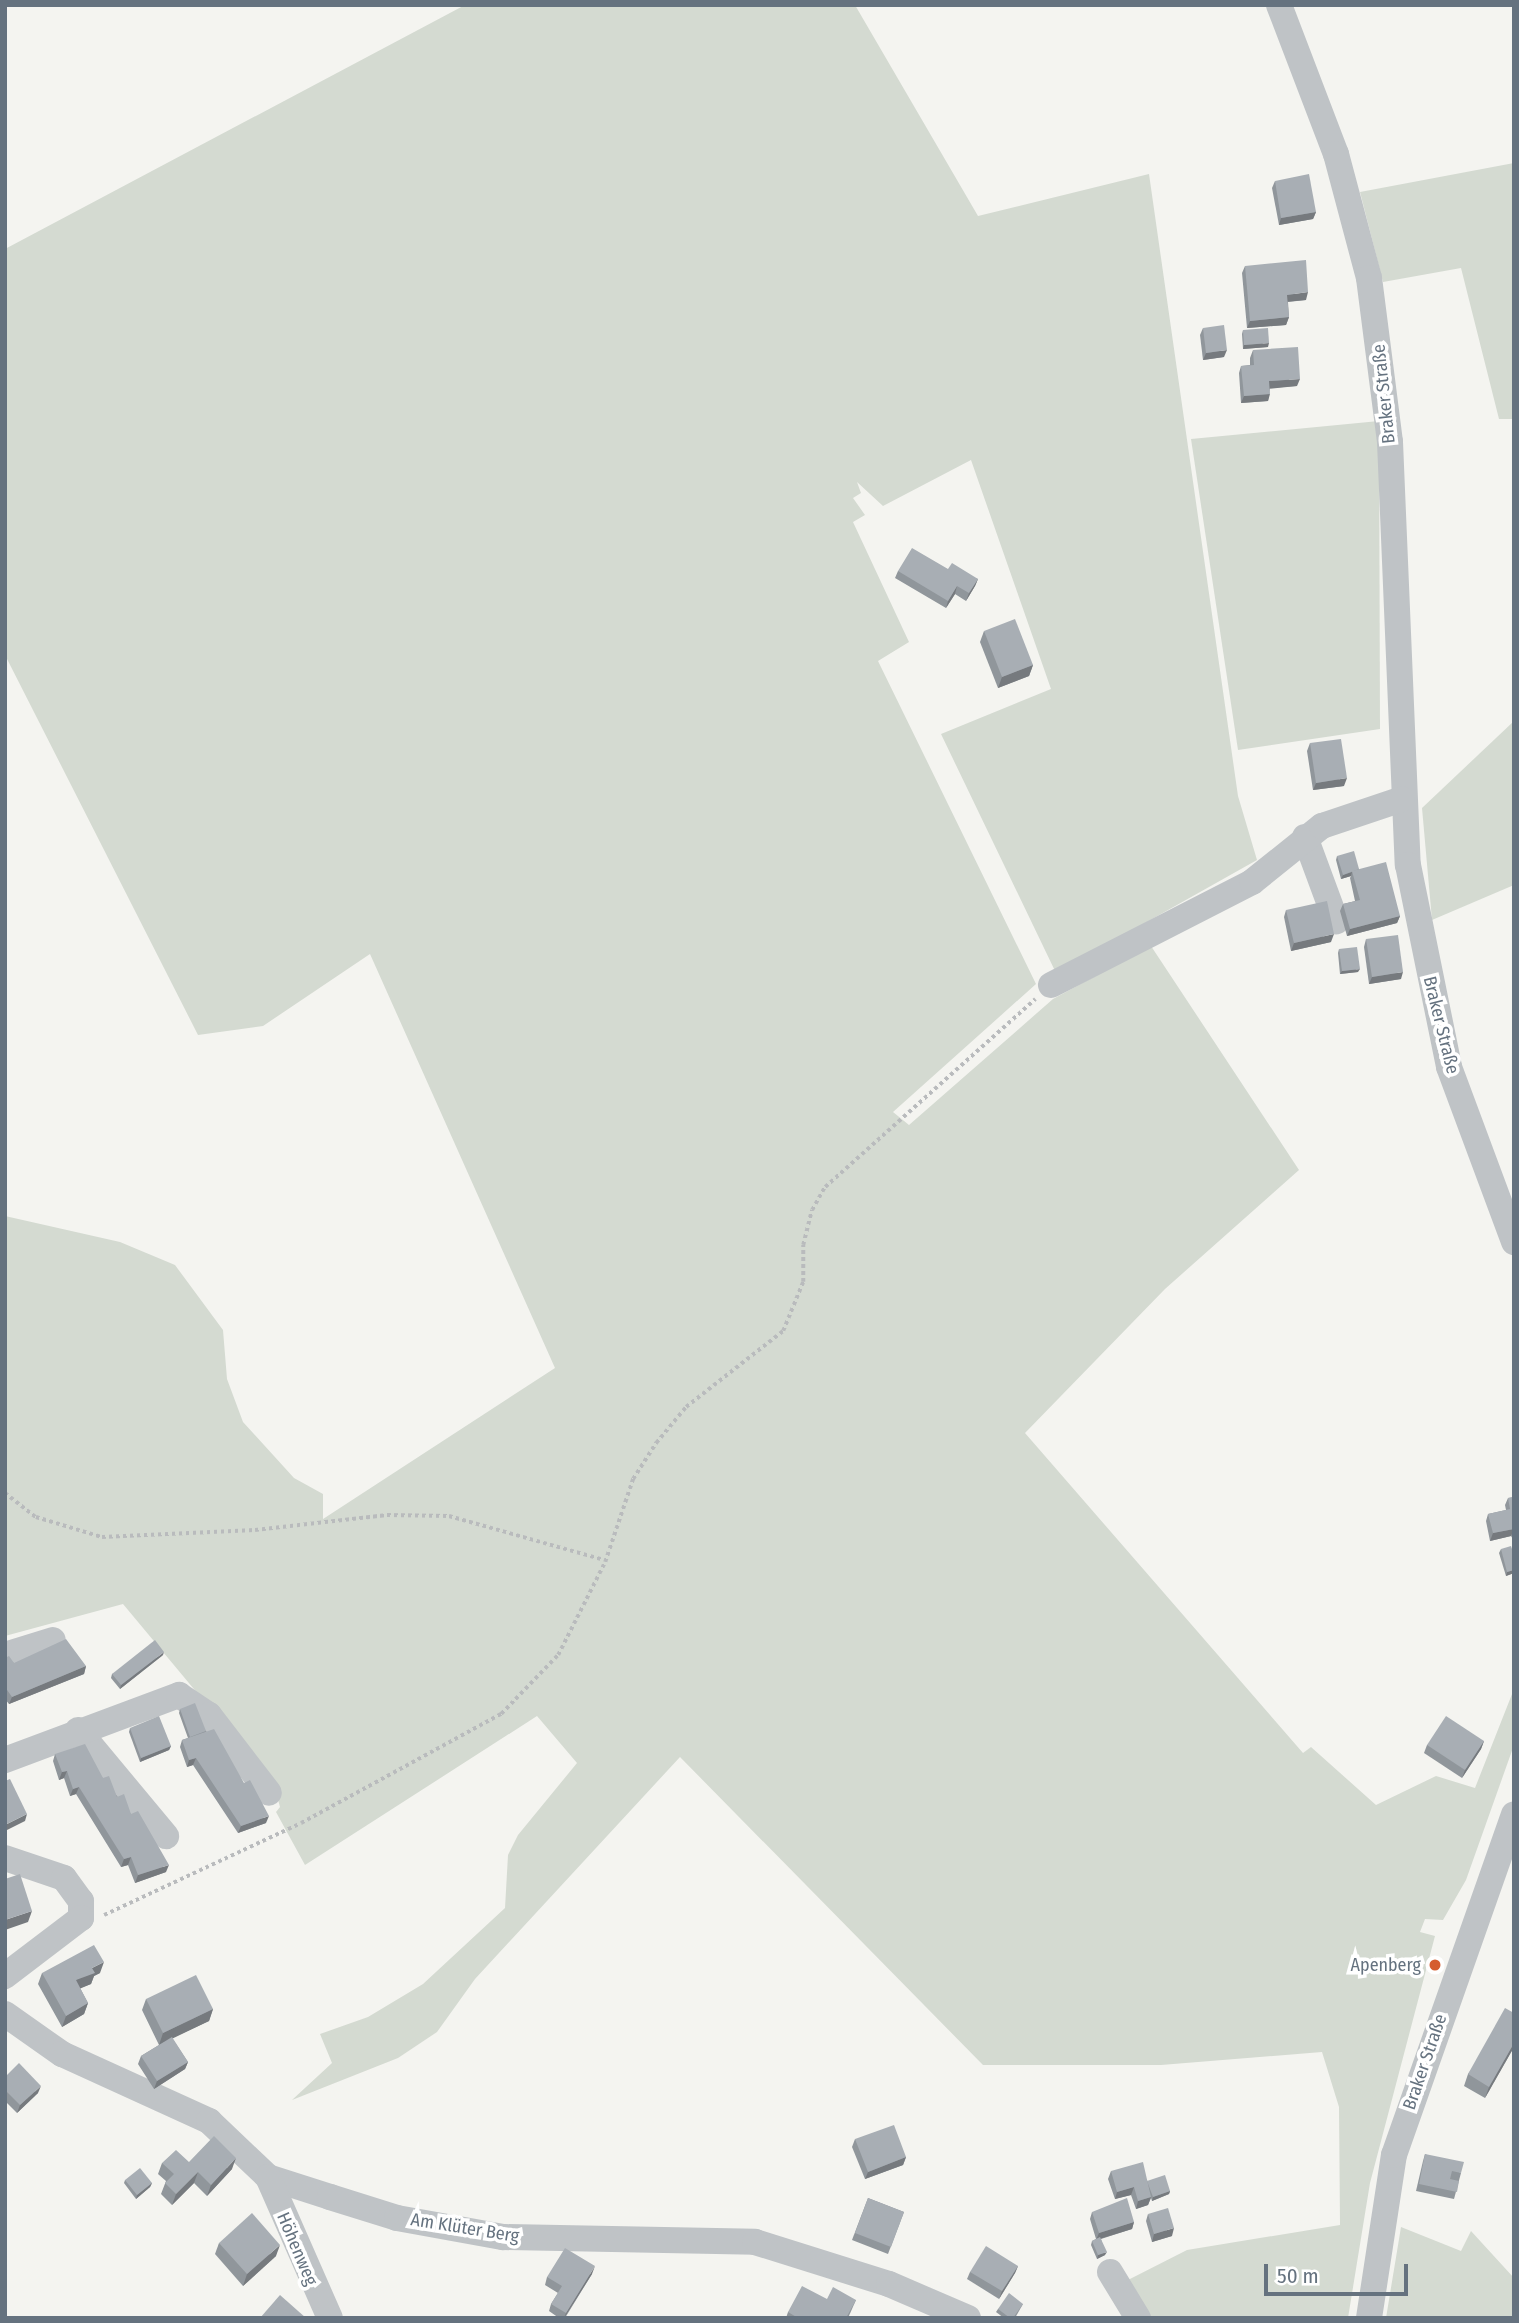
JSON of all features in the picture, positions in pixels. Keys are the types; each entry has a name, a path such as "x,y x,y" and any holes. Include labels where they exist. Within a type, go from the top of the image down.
{"street":[{"name":"Braker Straße","path":"1279,5 1348,190 1375,313 1390,442 1402,799 1438,1023 1514,1242"},
{"path":"1051,985 1252,882 1305,838 1402,799"},
{"path":"1305,838 1336,921"},
{"path":"5,1655 53,1640"},
{"path":"5,1760 167,1698 187,1698 209,1715 269,1793"},
{"path":"78,1730 166,1836"},
{"name":"Braker Straße","path":"1369,2318 1394,2155 1514,1814"},
{"path":"5,1858 64,1878 80,1901 81,1918 5,1976"},
{"name":"Am Klüter Berg","path":"5,2014 62,2054 199,2115 268,2177 463,2232 637,2244 755,2242 889,2284 968,2318"},
{"name":"Höhenweg","path":"268,2177 330,2318"},
{"path":"1110,2272 1138,2318"}],"path":[{"path":"81,1918 106,1914 203,1872 452,1746 502,1714 558,1655 605,1562 616,1519 656,1443 686,1407 783,1331 803,1282 803,1245 813,1210 825,1187 1051,985"},
{"path":"5,1493 36,1517 102,1537 230,1532 387,1515 449,1516 605,1562"}],"shaded area":[{"path":"465,5 855,5 978,216 1149,174 1238,796 1257,860 1056,973 941,734 1051,689 971,460 883,506 857,482 861,493 853,498 865,515 853,522 909,642 878,661 1036,984 893,1112 909,1125 1053,999 1151,946 1299,1170 1165,1289 1025,1433 1303,1753 1311,1747 1376,1805 1436,1776 1475,1788 1514,1689 1514,1745 1466,1880 1443,1920 1425,1919 1420,1932 1435,1936 1370,2183 1348,2318 1147,2318 1126,2281 1187,2250 1340,2225 1339,2107 1322,2052 1161,2065 983,2065 680,1757 475,1979 437,2032 398,2058 292,2100 332,2063 320,2034 368,2017 423,1984 505,1908 508,1855 518,1835 577,1763 537,1716 305,1865 276,1812 280,1807 274,1785 123,1604 5,1636 5,1216 120,1242 175,1265 223,1330 227,1379 243,1422 294,1478 323,1494 323,1519 555,1368 370,954 263,1026 198,1035 5,655 5,249"},
{"path":"1514,163 1514,419 1499,419 1461,268 1383,282 1360,192"},
{"path":"1379,421 1380,729 1238,750 1191,439"},
{"path":"1514,721 1514,885 1432,920 1422,808"},
{"path":"1401,2227 1461,2251 1471,2231 1514,2278 1514,2318 1386,2318"}],"building":[{"path":"1309,174 1316,212 1281,218 1275,181"},
{"path":"1306,260 1308,292 1287,295 1289,317 1250,321 1245,266"},
{"path":"1224,325 1227,350 1206,353 1203,328"},
{"path":"1268,328 1269,343 1244,345 1243,330"},
{"path":"1298,347 1300,379 1269,381 1270,394 1244,396 1241,366 1254,365 1253,350"},
{"path":"912,548 948,569 952,563 978,579 969,593 957,586 948,601 898,571"},
{"path":"1015,619 1033,665 1002,677 984,631"},
{"path":"1341,739 1347,778 1316,783 1310,743"},
{"path":"1354,851 1359,869 1343,875 1337,856"},
{"path":"1386,862 1400,916 1350,929 1343,904 1360,900 1352,871"},
{"path":"1327,901 1334,934 1294,943 1286,910"},
{"path":"1398,935 1403,972 1372,977 1366,939"},
{"path":"1357,947 1360,969 1342,971 1339,949"},
{"path":"1514,1497 1514,1529 1493,1533 1488,1514 1510,1509 1508,1498"},
{"path":"1511,1546 1514,1570 1507,1572 1501,1549"},
{"path":"66,1639 86,1666 12,1697 5,1687 5,1658 9,1656 14,1663"},
{"path":"155,1640 164,1652 121,1685 112,1674"},
{"path":"195,1703 206,1731 190,1737 180,1709"},
{"path":"159,1716 171,1746 141,1758 130,1728"},
{"path":"1446,1716 1484,1741 1465,1770 1427,1745"},
{"path":"214,1729 244,1783 250,1780 269,1816 241,1826 196,1758 189,1760 182,1740"},
{"path":"85,1744 103,1778 109,1776 117,1797 124,1794 131,1814 138,1811 169,1865 138,1875 131,1857 124,1859 79,1787 73,1789 67,1771 62,1772 55,1754"},
{"path":"10,1779 27,1814 5,1825 5,1781"},
{"path":"20,1874 32,1911 5,1920 5,1879"},
{"path":"94,1945 104,1962 92,1968 95,1973 76,1980 88,2003 66,2016 42,1973"},
{"path":"196,1975 213,2009 163,2033 146,1999"},
{"path":"1505,2008 1514,2013 1514,2043 1489,2087 1468,2074"},
{"path":"172,2037 188,2062 157,2081 141,2056"},
{"path":"19,2063 41,2086 20,2105 5,2090 5,2077"},
{"path":"894,2125 906,2157 868,2172 855,2139"},
{"path":"214,2136 236,2158 211,2185 198,2172 176,2194 165,2183 174,2174 162,2163 176,2150 189,2162"},
{"path":"1425,2154 1464,2162 1461,2173 1452,2171 1450,2179 1459,2181 1457,2192 1419,2184"},
{"path":"1143,2162 1151,2197 1138,2201 1134,2187 1117,2192 1111,2171"},
{"path":"140,2168 152,2183 137,2195 125,2180"},
{"path":"1165,2175 1170,2191 1153,2197 1147,2181"},
{"path":"868,2198 904,2212 891,2247 855,2233"},
{"path":"1127,2198 1134,2222 1099,2233 1092,2212"},
{"path":"1168,2208 1174,2228 1154,2234 1148,2214"},
{"path":"252,2213 280,2245 247,2274 219,2243"},
{"path":"1100,2237 1107,2252 1098,2255 1092,2241"},
{"path":"986,2246 1018,2266 1002,2291 970,2272"},
{"path":"565,2248 595,2266 566,2313 551,2304 562,2286 547,2277"},
{"path":"802,2286 827,2299 833,2287 856,2300 846,2318 798,2318 788,2312"},
{"path":"1009,2293 1023,2304 1013,2318 998,2309"},
{"path":"280,2295 306,2318 260,2318"}],"place":[{"name":"Apenberg","path":"1435,1965"}]}
